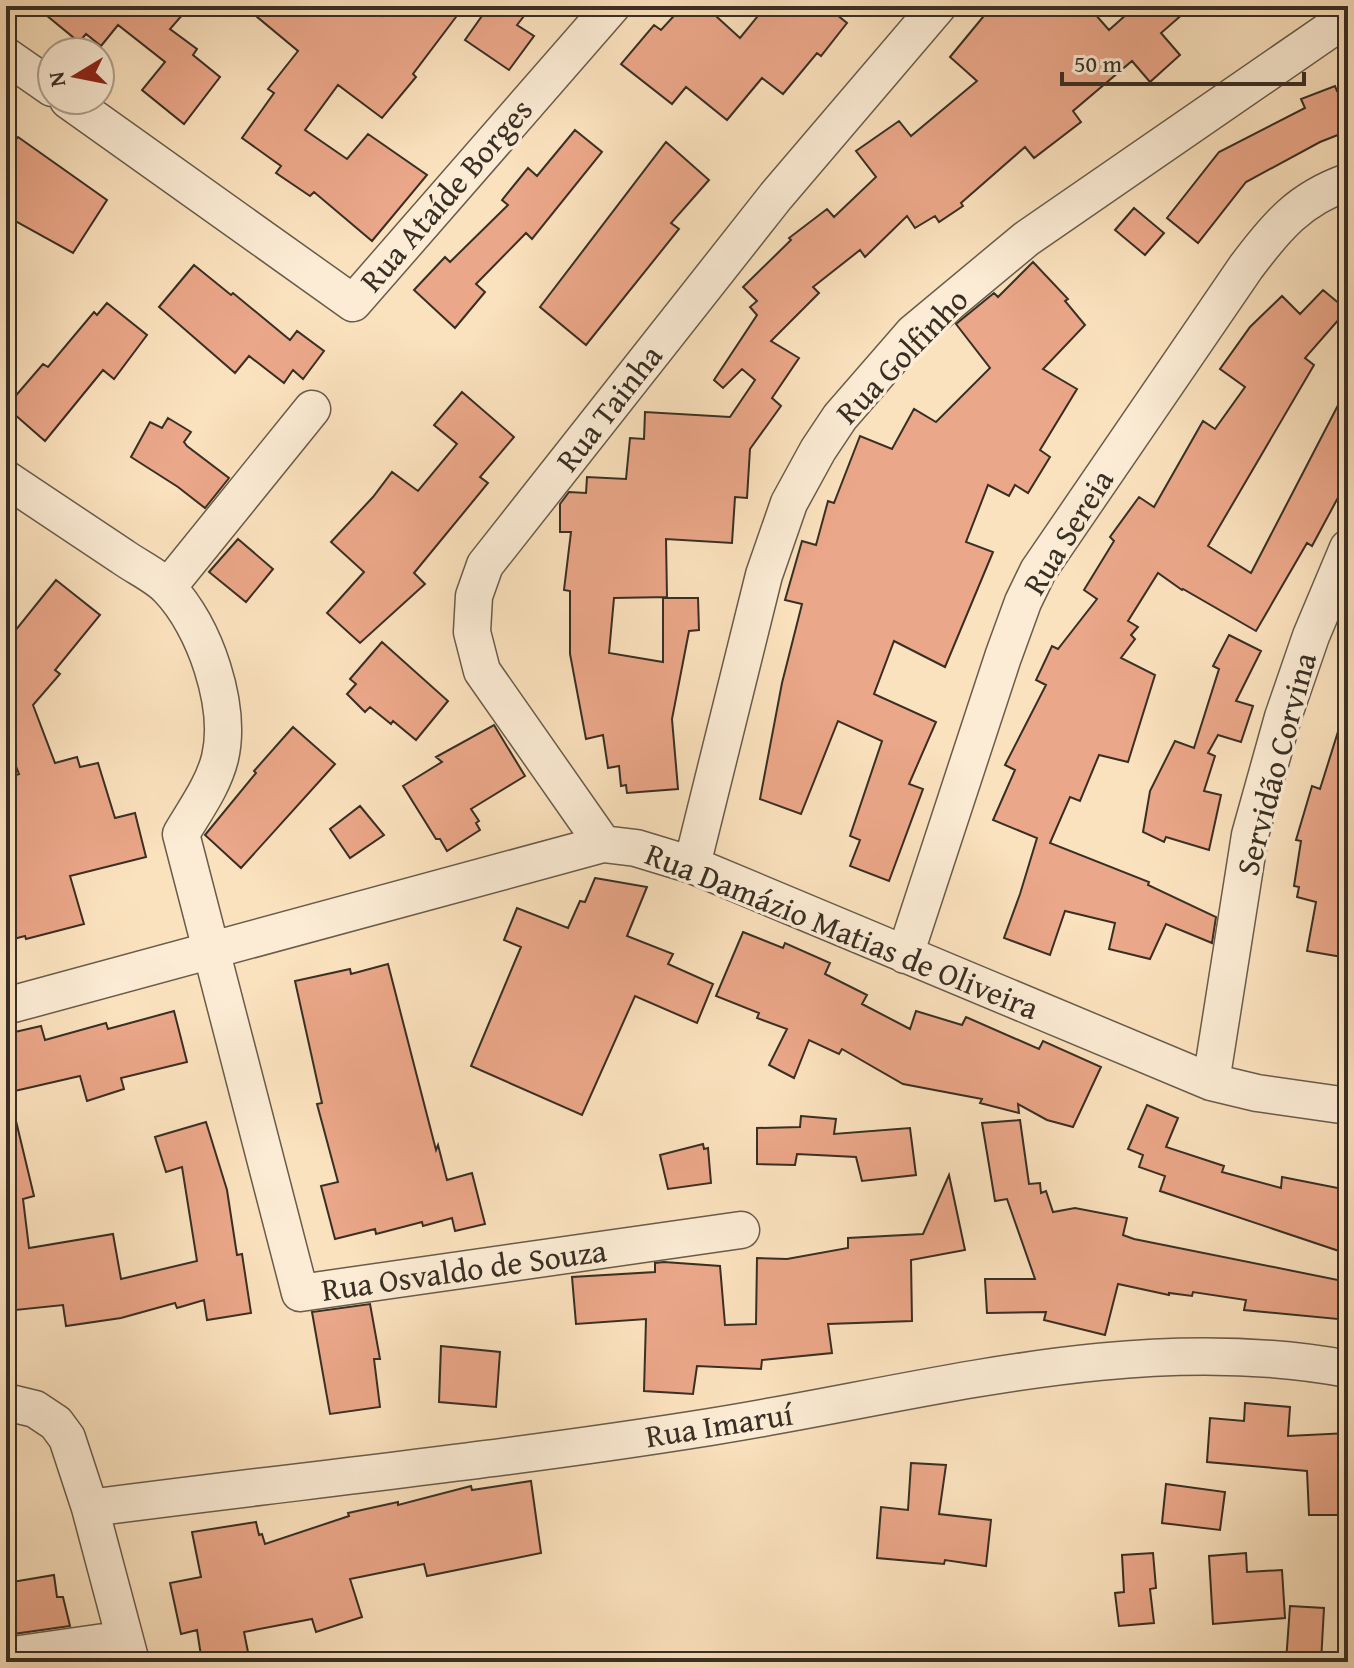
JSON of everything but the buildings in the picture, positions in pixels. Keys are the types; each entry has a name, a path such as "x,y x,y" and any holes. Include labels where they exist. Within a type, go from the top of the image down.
{"street":[{"name":"Rua Ataíde Borges","path":"90,116 353,303 612,6"},
{"name":"Rua Tainha","path":"603,844 482,671 472,632 474,596 485,565 776,196 938,6"},
{"name":"Rua Golfinho","path":"692,865 764,575 789,503 840,417 913,333 1015,247 1348,17"},
{"path":"6,56 36,77"},
{"name":"Rua Sereia","path":"905,955 1003,657 1038,571 1277,226 1303,204 1348,182"},
{"path":"168,587 312,409"},
{"path":"6,479 168,587 206,650 218,688 222,727 220,758 207,792 181,834 211,951"},
{"name":"Servidão Corvina","path":"1211,1082 1250,835 1283,717 1311,636 1348,548"},
{"name":"Rua Damázio Matias de Oliveira","path":"6,1006 603,844 636,848 692,865 1211,1082 1257,1093 1348,1106"},
{"name":"Rua Osvaldo de Souza","path":"211,951 300,1293 741,1230"},
{"name":"Rua Imaruí","path":"90,1508 661,1435 770,1418 978,1378 1101,1362 1215,1357 1348,1369"},
{"path":"6,1402 35,1409 56,1423 67,1438 90,1508 128,1651 6,1656"}]}
